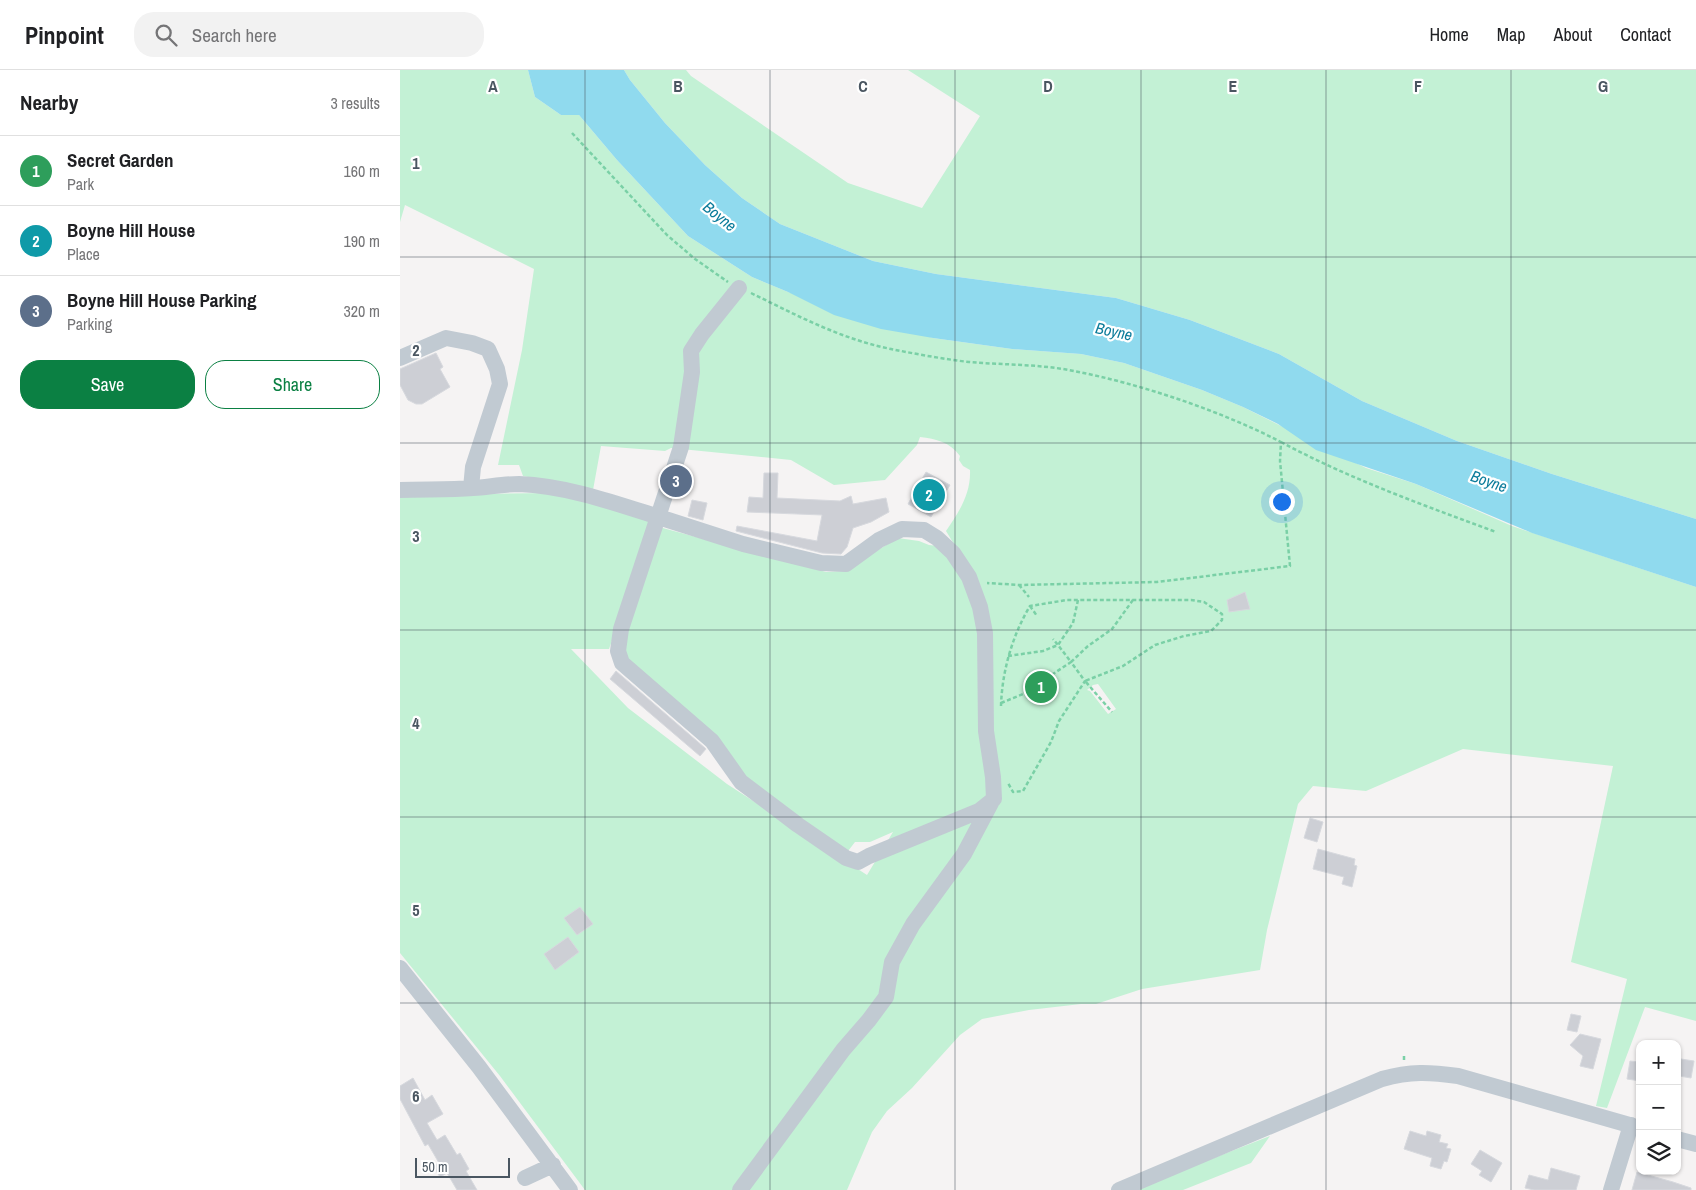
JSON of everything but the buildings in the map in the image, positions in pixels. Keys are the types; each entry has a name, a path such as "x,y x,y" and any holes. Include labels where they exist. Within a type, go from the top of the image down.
{"street":[{"path":"739,288 702,334 691,351 692,372 680,447 621,629 618,651 622,663 712,740 741,782 846,858 858,862 978,811 994,799"},
{"path":"400,358 446,338 472,343 488,350 497,369 500,384 473,467 471,488"},
{"path":"400,490 471,488 518,484 554,488 612,502 743,544 821,563 846,564 879,540 902,529 924,530 937,538 953,553 970,581 980,607 985,633 986,731 994,799 964,854 913,924 892,962 886,997 869,1020 842,1050 740,1190"},
{"path":"400,968 479,1067 570,1190"},
{"path":"1119,1190 1382,1079 1402,1074 1427,1072 1458,1076 1635,1126 1611,1190"},
{"path":"1681,1140 1696,1144"},
{"path":"525,1178 553,1166"}],"path":[{"path":"572,133 667,235 695,259 739,288 833,332 889,349 968,362 1074,371 1124,383 1248,425 1318,462 1496,532"},
{"path":"970,581 1019,585 1156,582 1290,566 1280,461 1281,442"},
{"path":"1019,585 1029,597"},
{"path":"1001,711 1008,656 1018,626 1030,606 1048,602 1078,600 1171,599 1204,602 1222,614 1222,620 1211,631 1184,636 1155,645 1123,666 1085,681 1059,721 1051,742 1023,791 1013,792 1006,776"},
{"path":"1008,656 1043,651 1058,645 1073,622 1078,600"},
{"path":"1001,703 1023,694 1071,662 1088,646 1112,629 1133,600"},
{"path":"1030,606 1037,616"},
{"path":"1053,639 1085,681 1112,712"}],"green space":[{"path":"400,70 528,70 535,97 561,115 579,115 617,160 688,236 752,277 788,292 933,338 1012,349 1081,354 1124,363 1202,390 1243,407 1366,468 1416,484 1512,526 1696,587 1696,1021 1645,1007 1607,1108 1596,1106 1627,979 1571,962 1613,766 1463,749 1366,791 1313,786 1298,804 1267,930 1260,970 1142,989 1096,1004 1029,1010 982,1019 960,1035 912,1088 887,1111 872,1132 847,1190 585,1190 500,1076 400,953 400,495 550,493 653,520 609,649 571,649 628,708 727,784 867,875 893,832 870,842 855,842 845,855 745,784 626,658 622,645 659,527 826,572 843,571 898,538 919,541 938,546 971,572 946,531 960,510 966,495 970,470 963,466 959,460 960,456 952,447 937,440 920,437 917,445 885,480 834,485 791,460 671,448 665,451 601,446 593,490 523,476 519,465 498,465 522,350 534,269 405,205 400,222","holes":["1098,684 1116,709 1108,714 1090,691 1087,690 1093,685"]},
{"path":"624,70 686,70 691,76 848,183 922,208 980,116 908,70 1696,70 1696,519 1552,474 1457,441 1362,401 1279,354 1190,320 1116,298 936,274 873,261 780,224 742,198 705,165 665,123"},
{"path":"1270,1136 1251,1163 1183,1190 1132,1190"}],"water":[{"name":"Boyne","path":"528,70 624,70 665,123 705,165 742,198 780,224 873,261 936,274 1116,298 1190,320 1279,354 1362,401 1457,441 1552,474 1696,519 1696,587 1532,533 1416,484 1316,450 1278,424 1243,407 1202,390 1124,363 1081,354 1012,349 933,338 881,329 834,315 788,292 752,277 688,236 617,160 579,115 561,115 535,97"}],"place":[{"name":"Boyne Hill House Parking","path":"676,481"},
{"name":"Boyne Hill House","path":"929,495"},
{"name":"Secret Garden","path":"1041,687"}]}
